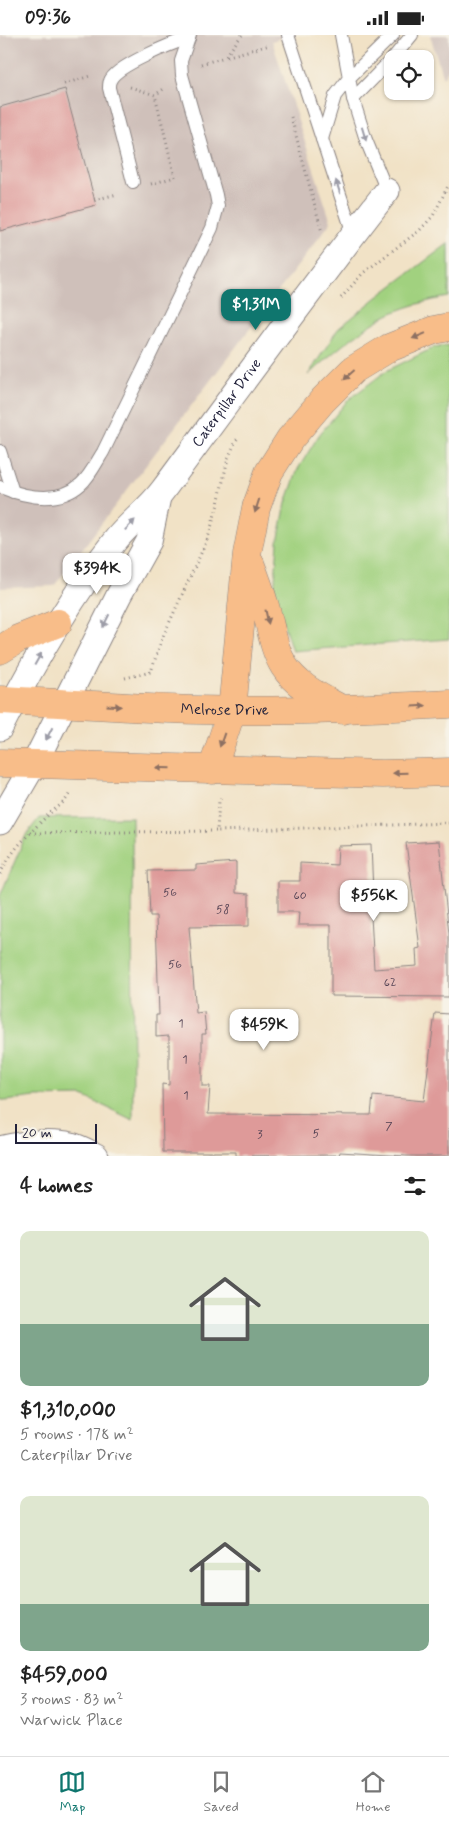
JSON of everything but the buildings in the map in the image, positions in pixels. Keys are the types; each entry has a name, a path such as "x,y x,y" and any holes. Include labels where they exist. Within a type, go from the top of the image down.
{"main road":[{"path":"212,769 232,710 246,554 256,508 269,473 290,439 323,400 353,370 389,348 434,330 449,327"},
{"path":"246,554 265,604 275,647 284,666 308,690 343,709"},
{"path":"0,650 18,639 58,623"},
{"name":"Melrose Drive","path":"7,701 232,710 343,709 449,704"},
{"path":"0,763 383,774 449,772"}],"street":[{"name":"Caterpillar Drive","path":"0,728 7,701 86,579 116,540 158,497 387,191"},
{"name":"Caterpillar Drive","path":"0,822 34,764 119,595 149,541 158,497"},
{"path":"0,1149 12,1146 54,1143 71,1145 96,1156"}],"lane":[{"path":"288,35 353,234"},
{"path":"341,35 353,99 366,140 387,191"},
{"path":"322,139 334,96 349,78 393,35"},
{"path":"353,99 393,58 412,35"},
{"path":"133,182 109,81 114,74 131,63 172,43 190,37"},
{"path":"0,487 38,498 54,497 68,493 81,484 91,472 212,228 218,206 216,195 182,75 181,61 190,37"},
{"path":"0,451 12,492"}],"path":[{"path":"242,35 225,57 271,45 274,54"},
{"path":"289,111 322,232 316,240"},
{"path":"125,678 151,672"},
{"path":"0,874 10,854 70,794"},
{"path":"30,833 216,831"}],"shaded area":[{"path":"0,35 290,35 272,41 331,222 54,586 0,588"},
{"path":"430,35 449,35 449,68 443,78"}],"green space":[{"path":"449,243 449,297 415,305 382,318 325,359 308,375 338,329"},
{"path":"449,345 449,639 292,651 274,593 278,542 286,503 298,469 319,435 348,400 386,371 435,347"},
{"path":"132,817 133,1120 83,1096 35,1097 5,1101 0,1099 0,896 26,835 39,818"}]}
